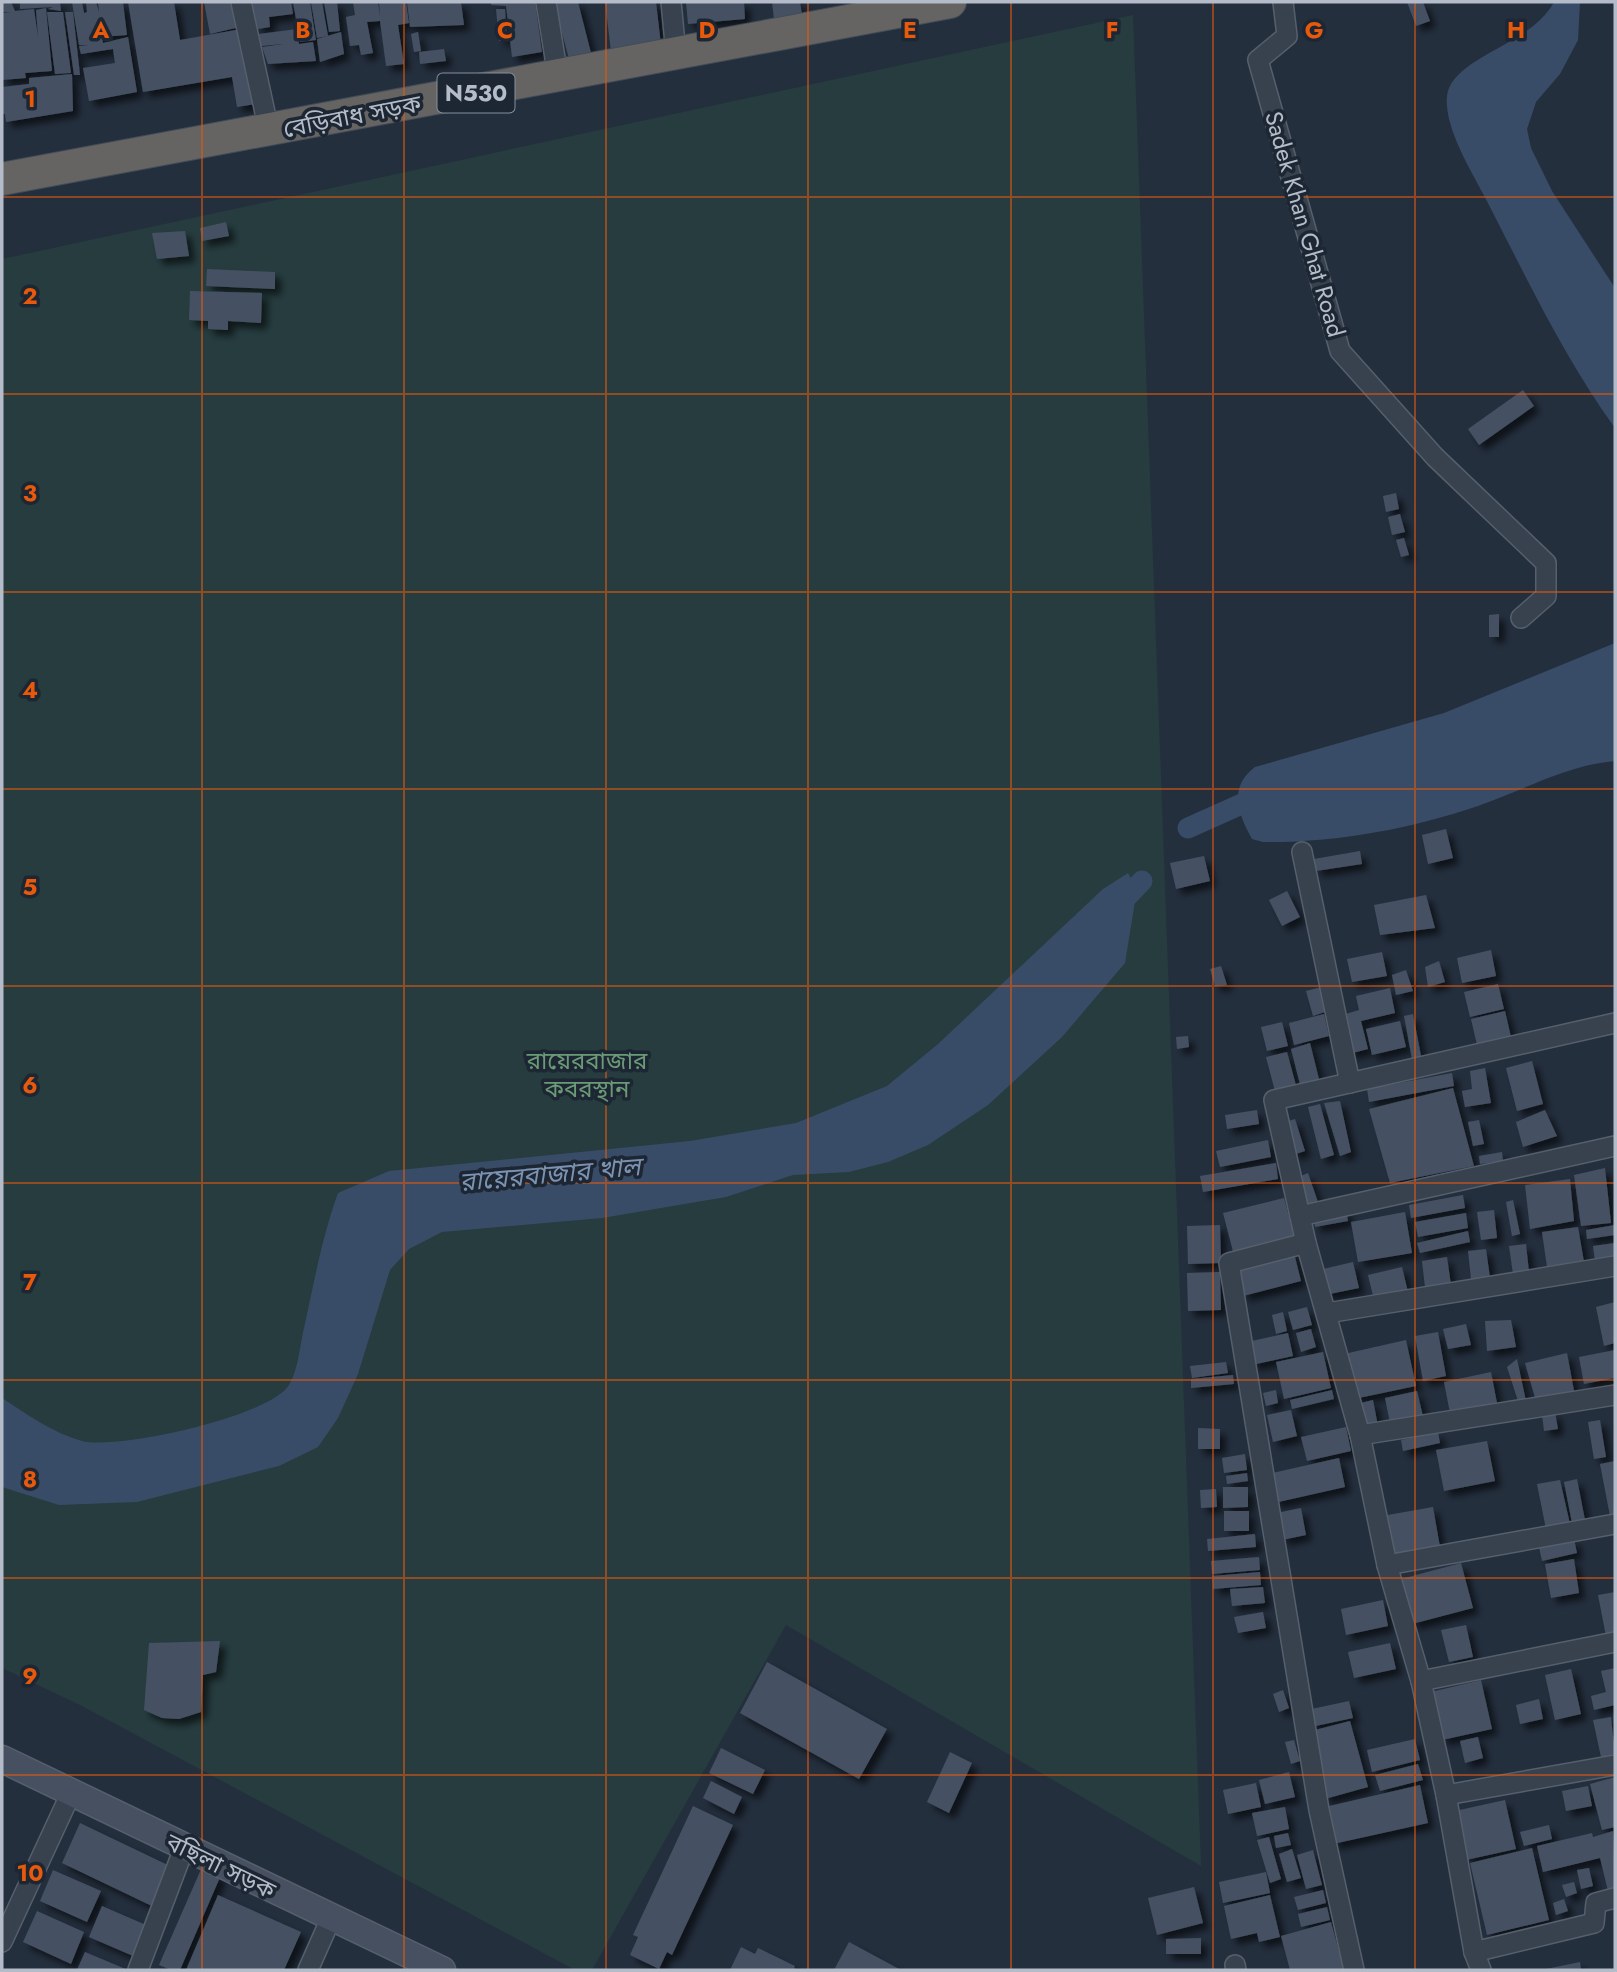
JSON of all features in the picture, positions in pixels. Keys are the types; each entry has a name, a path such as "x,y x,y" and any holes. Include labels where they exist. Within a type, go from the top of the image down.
{"highway":[{"name":"বেড়িবাধ সড়ক","path":"2,179 558,77 894,7 950,2"}],"main road":[{"name":"বছিলা সড়ক","path":"2,1759 442,1970"}],"street":[{"path":"241,2 269,131"},
{"path":"546,2 558,77"},
{"path":"671,2 676,54"},
{"name":"Sadek Khan Ghat Road","path":"1283,2 1287,36 1258,60 1340,351 1435,457 1546,563 1546,596 1521,618"},
{"path":"1302,852 1350,1083"},
{"path":"1615,1023 1274,1100 1306,1243 1360,1435 1387,1565 1421,1681 1446,1795 1477,1961 1594,1923 1596,1903 1615,1898"},
{"path":"1300,1216 1615,1146"},
{"path":"1306,1243 1229,1263 1320,1810 1354,1970"},
{"path":"1327,1313 1615,1266"},
{"path":"1360,1435 1615,1395"},
{"path":"1387,1565 1615,1524"},
{"path":"1421,1681 1615,1642"},
{"path":"1446,1795 1615,1765"},
{"path":"2,1942 9,1907 71,1793"},
{"path":"138,1970 184,1848"},
{"path":"308,1970 331,1918"}],"green space":[{"name":"রায়েরবাজার কবরস্থান","path":"1133,15 1201,1866 786,1625 592,1970 575,1970 82,1706 2,1668 2,259"}],"water":[{"path":"1554,2 1580,2 1578,40 1560,74 1536,102 1527,129 1531,148 1552,191 1615,288 1615,428 1580,376 1535,294 1462,155 1448,111 1449,88 1457,76 1530,28 1544,16"},
{"path":"1615,643 1615,761 1580,767 1478,806 1399,828 1290,842 1263,842 1252,839 1247,830 1240,811 1238,792 1241,783 1255,767 1444,713"},
{"path":"1128,873 1137,889 1125,963 1062,1037 988,1105 928,1145 888,1162 849,1172 793,1175 726,1197 602,1218 442,1232 409,1249 390,1270 358,1374 338,1418 318,1447 279,1466 137,1502 59,1505 2,1487 2,1398 61,1433 82,1441 100,1442 126,1441 191,1428 253,1409 276,1397 289,1385 295,1373 327,1226 338,1193 389,1171 690,1141 796,1123 887,1086 938,1044 1103,889"}],"building":[{"path":"2,2 11,2 15,11 34,9 38,37 36,10 46,8 52,71 25,73 26,78 2,80 2,13 11,12 2,12"},
{"path":"20,2 60,2 61,11 48,9 53,7 20,9"},
{"path":"72,2 82,2 84,13 87,12 86,2 96,2 99,12 98,2 123,2 127,35 102,37 103,43 128,37 137,92 89,101 83,68 115,63 113,49 81,54 79,46 89,45 79,45"},
{"path":"128,2 174,2 180,40 241,29 256,104 237,107 232,77 143,92"},
{"path":"204,2 234,2 240,27 210,34"},
{"path":"251,2 291,2 293,14 269,17 270,27 258,29"},
{"path":"293,2 310,2 316,40 300,42"},
{"path":"311,2 322,2 328,36 317,38"},
{"path":"324,2 337,2 340,31 329,32"},
{"path":"353,2 378,2 380,17 379,2 406,2 409,23 398,25 404,64 386,66 380,21 367,22 373,53 361,55 359,45 350,46 346,17 355,15"},
{"path":"407,2 461,2 464,25 410,27"},
{"path":"491,2 535,2 542,52 512,57 506,6 491,5"},
{"path":"554,2 578,2 591,53 569,59"},
{"path":"605,2 656,2 661,45 611,51"},
{"path":"686,2 744,2 745,19 688,24"},
{"path":"772,2 800,2 802,15 774,19"},
{"path":"1407,2 1423,2 1430,21 1416,26"},
{"path":"496,9 505,9 507,40 499,41"},
{"path":"47,12 63,12 71,73 55,74"},
{"path":"65,12 73,12 80,75 74,75"},
{"path":"297,29 299,44 313,42 316,61 268,64 262,47 283,44 261,46 259,34"},
{"path":"341,32 344,54 320,62 317,39"},
{"path":"418,32 421,51 414,52 411,34"},
{"path":"444,49 446,61 420,64 419,52"},
{"path":"72,74 73,111 6,122 5,114 2,114 2,87 29,84 29,78"},
{"path":"226,222 229,236 202,241 200,228"},
{"path":"185,231 189,256 157,259 152,233"},
{"path":"207,269 275,272 275,289 206,286"},
{"path":"190,291 262,293 261,323 228,321 228,330 208,329 208,321 189,320"},
{"path":"1523,390 1534,406 1479,445 1468,429"},
{"path":"1396,493 1399,509 1386,512 1383,496"},
{"path":"1400,514 1405,532 1392,535 1388,517"},
{"path":"1404,538 1409,555 1401,557 1396,540"},
{"path":"1499,614 1499,637 1489,637 1489,615"},
{"path":"1446,829 1453,858 1428,864 1422,835"},
{"path":"1360,851 1362,864 1316,871 1314,859"},
{"path":"1204,856 1210,881 1176,889 1170,863"},
{"path":"1287,891 1300,917 1282,926 1269,900"},
{"path":"1426,895 1435,928 1380,935 1374,905"},
{"path":"1491,950 1496,976 1462,983 1457,958"},
{"path":"1382,952 1387,976 1352,982 1347,959"},
{"path":"1439,961 1445,982 1428,987 1425,967"},
{"path":"1221,966 1227,985 1215,986 1210,969"},
{"path":"1406,970 1413,991 1396,995 1392,975"},
{"path":"1498,984 1504,1009 1470,1017 1464,992"},
{"path":"1322,987 1328,1011 1313,1016 1306,991"},
{"path":"1390,988 1395,1013 1361,1021 1368,1049 1349,1054 1339,1016 1359,1010 1356,996"},
{"path":"1505,1011 1511,1037 1477,1045 1471,1019"},
{"path":"1324,1014 1329,1036 1294,1045 1289,1023"},
{"path":"1413,1014 1421,1056 1412,1059 1404,1016"},
{"path":"1400,1021 1406,1047 1372,1055 1366,1029"},
{"path":"1282,1022 1288,1046 1267,1051 1261,1027"},
{"path":"1188,1036 1189,1047 1177,1049 1176,1037"},
{"path":"1310,1043 1320,1083 1301,1088 1291,1049"},
{"path":"1287,1052 1297,1089 1276,1095 1266,1057"},
{"path":"1532,1061 1543,1104 1517,1111 1506,1068"},
{"path":"1485,1068 1491,1103 1465,1107 1462,1091 1472,1089 1470,1071"},
{"path":"1452,1073 1454,1086 1369,1102 1367,1089"},
{"path":"1453,1088 1474,1166 1390,1183 1369,1109"},
{"path":"1340,1101 1351,1152 1340,1156 1324,1103"},
{"path":"1320,1104 1334,1155 1321,1159 1308,1107"},
{"path":"1257,1110 1259,1124 1227,1129 1225,1115"},
{"path":"1545,1110 1557,1136 1523,1147 1516,1122"},
{"path":"1295,1119 1305,1151 1293,1155 1282,1123"},
{"path":"1479,1120 1484,1144 1473,1146 1468,1122"},
{"path":"1268,1140 1271,1157 1220,1167 1216,1151"},
{"path":"1502,1152 1503,1161 1480,1164 1479,1156"},
{"path":"1276,1163 1278,1179 1203,1192 1200,1176"},
{"path":"1605,1168 1611,1223 1581,1226 1574,1175"},
{"path":"1308,1173 1319,1205 1306,1210 1296,1178"},
{"path":"1570,1179 1574,1221 1530,1229 1525,1185"},
{"path":"1463,1195 1465,1208 1411,1218 1409,1205"},
{"path":"1284,1198 1296,1243 1235,1259 1223,1213"},
{"path":"1513,1200 1520,1234 1512,1236 1506,1202"},
{"path":"1346,1209 1348,1221 1315,1227 1313,1215"},
{"path":"1494,1210 1497,1238 1481,1240 1477,1212"},
{"path":"1405,1212 1412,1253 1358,1262 1351,1222"},
{"path":"1466,1213 1468,1228 1418,1237 1415,1222"},
{"path":"1220,1225 1221,1263 1188,1264 1187,1226"},
{"path":"1615,1225 1615,1235 1587,1239 1586,1230"},
{"path":"1578,1227 1584,1262 1547,1267 1542,1232"},
{"path":"1468,1231 1470,1242 1420,1253 1417,1243"},
{"path":"1615,1243 1615,1258 1595,1261 1593,1246"},
{"path":"1526,1244 1529,1272 1513,1274 1509,1246"},
{"path":"1293,1249 1301,1281 1243,1296 1235,1264"},
{"path":"1486,1249 1491,1285 1472,1288 1468,1251"},
{"path":"1447,1257 1452,1292 1426,1296 1422,1261"},
{"path":"1353,1262 1359,1288 1325,1295 1319,1270"},
{"path":"1402,1267 1408,1292 1374,1300 1368,1275"},
{"path":"1220,1272 1221,1310 1188,1311 1187,1273"},
{"path":"1615,1302 1615,1343 1604,1346 1596,1307"},
{"path":"1307,1307 1312,1325 1293,1330 1288,1312"},
{"path":"1283,1312 1287,1331 1276,1334 1272,1315"},
{"path":"1511,1320 1516,1347 1487,1351 1485,1321"},
{"path":"1466,1324 1471,1345 1448,1349 1443,1329"},
{"path":"1311,1329 1316,1347 1301,1352 1296,1333"},
{"path":"1438,1332 1446,1376 1423,1381 1415,1336"},
{"path":"1288,1333 1293,1356 1252,1365 1247,1342"},
{"path":"1406,1340 1416,1386 1354,1399 1344,1354"},
{"path":"1615,1350 1615,1378 1584,1384 1579,1357"},
{"path":"1323,1352 1331,1388 1284,1399 1276,1362"},
{"path":"1567,1353 1575,1396 1536,1401 1525,1363"},
{"path":"1517,1359 1526,1401 1518,1401 1507,1367"},
{"path":"1226,1362 1228,1373 1192,1378 1190,1366"},
{"path":"1491,1372 1497,1403 1450,1413 1444,1382"},
{"path":"1233,1375 1234,1384 1191,1388 1191,1379"},
{"path":"1276,1390 1278,1403 1266,1406 1263,1393"},
{"path":"1332,1390 1334,1399 1292,1409 1290,1400"},
{"path":"1417,1391 1423,1416 1390,1423 1385,1398"},
{"path":"1373,1400 1378,1426 1362,1428 1357,1404"},
{"path":"1291,1410 1297,1436 1273,1442 1267,1415"},
{"path":"1555,1412 1558,1429 1544,1431 1542,1414"},
{"path":"1600,1420 1606,1457 1594,1459 1588,1422"},
{"path":"1346,1427 1351,1451 1307,1461 1301,1437"},
{"path":"1198,1428 1220,1429 1220,1449 1198,1449"},
{"path":"1438,1432 1440,1443 1403,1451 1401,1440"},
{"path":"1487,1441 1495,1481 1444,1491 1436,1450"},
{"path":"1245,1454 1247,1470 1224,1473 1222,1458"},
{"path":"1339,1458 1345,1487 1274,1503 1268,1474"},
{"path":"1615,1461 1615,1515 1610,1516 1600,1464"},
{"path":"1247,1473 1248,1481 1227,1484 1226,1476"},
{"path":"1577,1479 1585,1520 1572,1523 1564,1482"},
{"path":"1560,1480 1570,1524 1546,1529 1537,1484"},
{"path":"1223,1487 1248,1487 1248,1507 1223,1508"},
{"path":"1216,1489 1217,1507 1201,1508 1200,1490"},
{"path":"1433,1507 1440,1547 1389,1557 1382,1516"},
{"path":"1301,1508 1306,1535 1282,1540 1276,1513"},
{"path":"1224,1511 1249,1511 1249,1531 1224,1531"},
{"path":"1255,1534 1256,1547 1208,1551 1207,1539"},
{"path":"1574,1539 1577,1553 1542,1561 1539,1547"},
{"path":"1259,1557 1260,1570 1212,1574 1211,1561"},
{"path":"1574,1559 1579,1593 1551,1598 1545,1564"},
{"path":"1461,1563 1473,1608 1412,1624 1401,1579"},
{"path":"1260,1572 1261,1585 1213,1589 1212,1576"},
{"path":"1263,1587 1265,1603 1232,1606 1230,1589"},
{"path":"1615,1592 1615,1635 1606,1636 1598,1595"},
{"path":"1383,1600 1388,1626 1346,1635 1341,1609"},
{"path":"1263,1612 1266,1628 1238,1633 1234,1617"},
{"path":"1466,1625 1473,1657 1449,1662 1441,1630"},
{"path":"220,1641 216,1672 203,1675 201,1712 179,1719 162,1718 144,1710 149,1643"},
{"path":"1390,1643 1396,1669 1354,1678 1348,1652"},
{"path":"767,1662 887,1729 859,1779 740,1713"},
{"path":"1615,1668 1615,1705 1594,1710 1591,1696 1606,1692 1601,1671"},
{"path":"1571,1669 1581,1714 1555,1720 1545,1675"},
{"path":"1481,1680 1492,1729 1442,1740 1431,1692"},
{"path":"1283,1690 1289,1708 1279,1712 1273,1694"},
{"path":"1539,1699 1543,1719 1520,1724 1516,1705"},
{"path":"1349,1701 1353,1718 1311,1727 1307,1710"},
{"path":"1611,1717 1615,1754 1601,1757 1593,1720"},
{"path":"1350,1721 1368,1787 1325,1799 1307,1732"},
{"path":"1478,1737 1483,1758 1465,1763 1460,1741"},
{"path":"1415,1739 1420,1760 1372,1772 1367,1750"},
{"path":"1294,1740 1300,1761 1291,1764 1285,1742"},
{"path":"721,1748 765,1770 753,1794 709,1773"},
{"path":"950,1752 972,1763 949,1813 927,1802"},
{"path":"1418,1764 1423,1780 1380,1791 1375,1775"},
{"path":"1289,1772 1295,1797 1265,1804 1259,1780"},
{"path":"1615,1777 1615,1827 1602,1830 1590,1784"},
{"path":"711,1781 742,1797 734,1814 703,1798"},
{"path":"1256,1783 1261,1807 1228,1814 1223,1790"},
{"path":"1420,1785 1428,1823 1333,1844 1325,1807"},
{"path":"1588,1786 1592,1806 1566,1811 1562,1791"},
{"path":"1505,1800 1516,1849 1466,1860 1455,1811"},
{"path":"693,1806 733,1825 672,1955 667,1952 659,1969 630,1955 638,1937 633,1935"},
{"path":"1285,1807 1289,1829 1257,1836 1252,1813"},
{"path":"80,1823 174,1868 156,1908 62,1863"},
{"path":"1549,1825 1552,1839 1524,1846 1520,1832"},
{"path":"1613,1831 1615,1889 1608,1891 1600,1858 1543,1872 1537,1846 1592,1833 1593,1837"},
{"path":"1288,1833 1291,1845 1276,1848 1274,1836"},
{"path":"1269,1837 1281,1879 1270,1883 1257,1840"},
{"path":"1532,1848 1549,1920 1487,1935 1470,1863"},
{"path":"1292,1849 1301,1878 1287,1882 1279,1854"},
{"path":"1313,1850 1322,1885 1306,1889 1297,1855"},
{"path":"202,1867 221,1875 180,1970 171,1970 159,1965"},
{"path":"1589,1868 1593,1886 1581,1889 1577,1870"},
{"path":"53,1870 101,1891 87,1922 40,1901"},
{"path":"1266,1872 1270,1893 1223,1903 1219,1882"},
{"path":"1574,1882 1577,1893 1566,1897 1562,1885"},
{"path":"1194,1887 1203,1923 1157,1935 1148,1898"},
{"path":"1323,1890 1326,1903 1298,1910 1294,1897"},
{"path":"218,1895 301,1932 284,1970 186,1970"},
{"path":"1270,1895 1280,1937 1259,1942 1257,1933 1231,1939 1224,1906"},
{"path":"1564,1899 1568,1911 1556,1915 1553,1903"},
{"path":"102,1906 146,1925 133,1956 89,1937"},
{"path":"1327,1907 1330,1920 1301,1927 1298,1914"},
{"path":"37,1911 84,1932 71,1964 23,1942"},
{"path":"1331,1922 1344,1970 1290,1970 1281,1936"},
{"path":"1201,1938 1201,1954 1166,1954 1166,1939"},
{"path":"849,1942 901,1970 834,1970"},
{"path":"741,1947 755,1954 758,1948 798,1970 730,1970"},
{"path":"85,1952 128,1970 77,1970"},
{"path":"1580,1962 1581,1970 1546,1970 1546,1969"}],"waterway":[{"path":"1188,828 1264,794"},
{"name":"রায়েরবাজার খাল","path":"1117,907 1142,881"}]}
